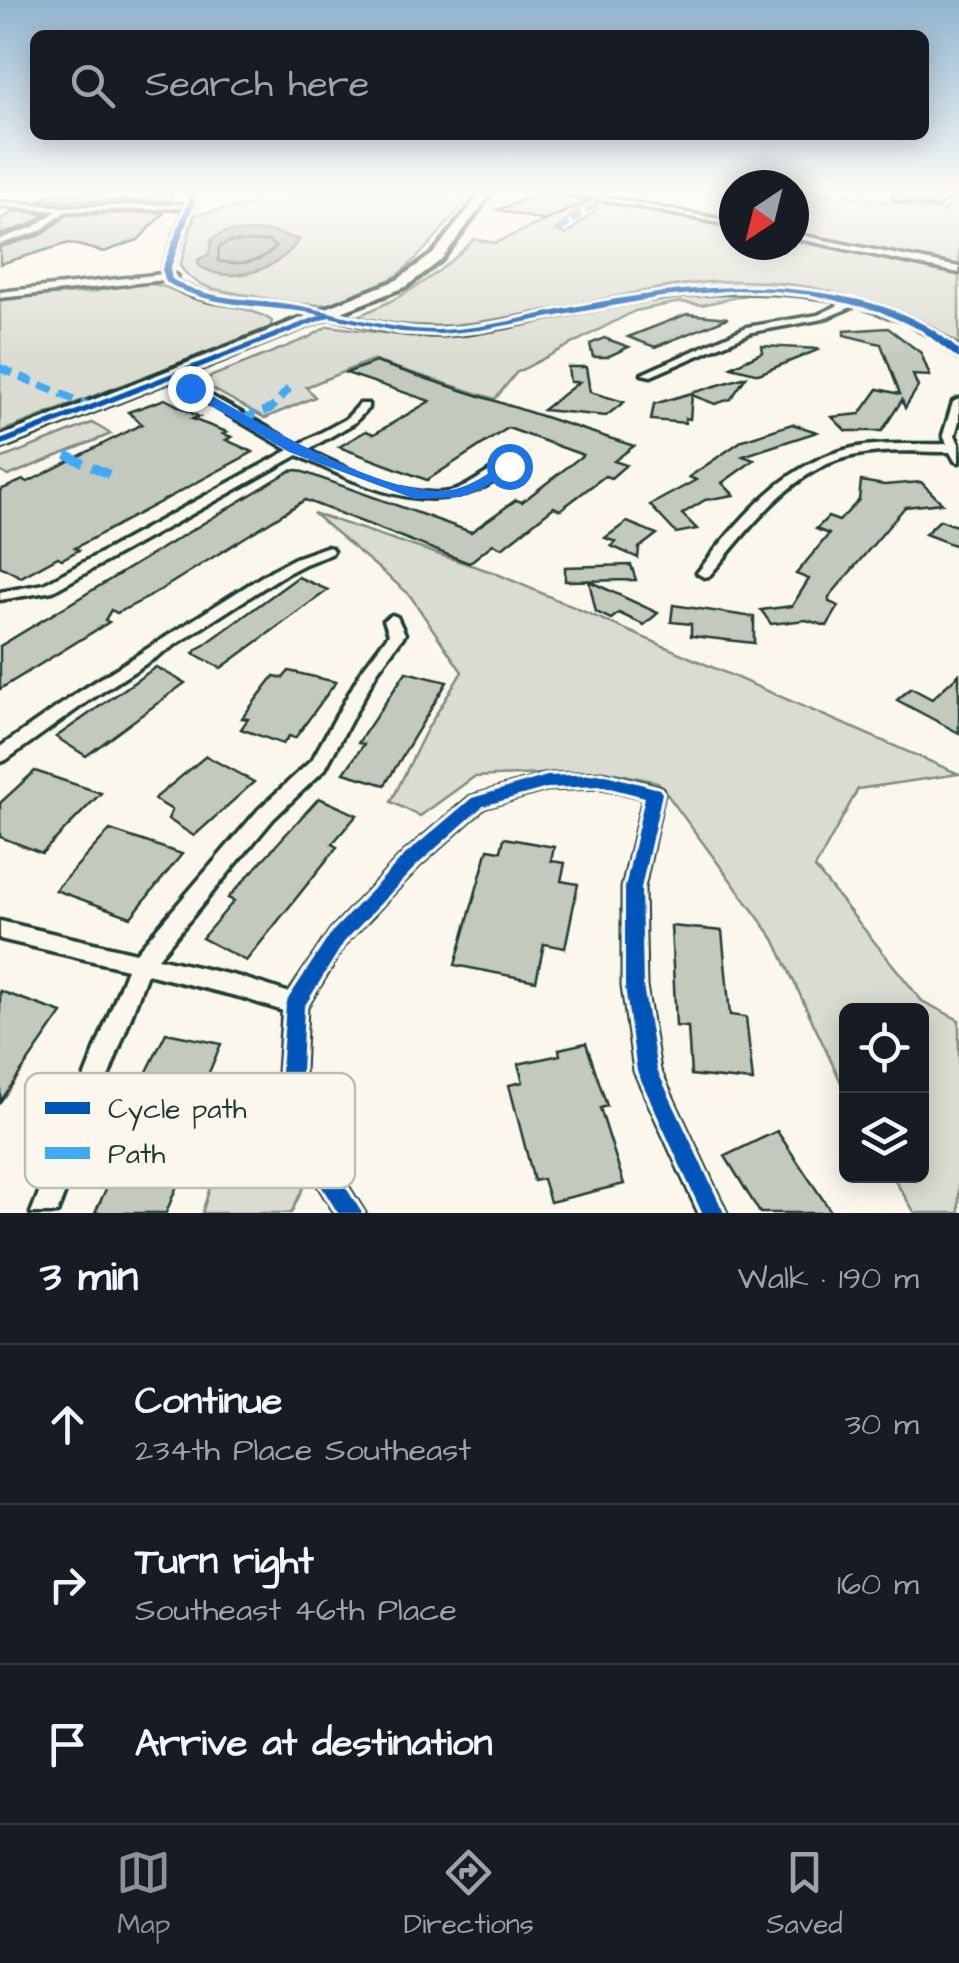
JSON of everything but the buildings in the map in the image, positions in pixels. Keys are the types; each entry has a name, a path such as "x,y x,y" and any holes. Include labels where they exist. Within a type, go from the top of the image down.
{"main road":[{"path":"0,443 376,296 429,266 443,249"}],"street":[{"path":"175,249 167,274 186,293 329,315 392,330 438,332 708,286 795,290 856,302 892,313 931,332 959,356"},
{"path":"855,249 959,270"},
{"path":"0,295 167,274 207,292 302,302 329,315"},
{"path":"647,374 750,328 820,316 856,302"},
{"path":"264,304 292,312 286,330"},
{"path":"170,376 294,449 405,492 450,495 470,489 509,466"},
{"path":"704,573 776,494 822,461 862,451 956,453 948,435 959,402"},
{"path":"5,597 48,588 350,421 364,406"},
{"path":"0,756 70,702 240,599 298,558 326,551"},
{"path":"98,1073 140,962 266,814 320,764 370,670 398,634 392,620"},
{"path":"291,1073 295,1005 338,937 411,860 478,802 547,782 602,780 654,793 632,888 634,986 647,1071 714,1213"},
{"path":"0,930 240,987 295,1005"},
{"path":"44,1213 54,1188"},
{"path":"334,1188 351,1213"}],"shaded area":[{"path":"185,249 426,249 398,275 360,297 317,305 210,288 193,280 180,266"},
{"path":"464,249 719,249 719,260 809,260 809,249 836,249 959,274 959,344 898,312 864,300 794,285 758,282 688,284 456,324 407,325 358,316 420,284"},
{"path":"869,249 959,249 959,266"},
{"path":"129,283 162,286 204,301 248,310 272,321 270,328 0,432 0,299 93,292"},
{"path":"711,290 764,291 702,305 680,302 635,311 516,373 495,399 372,360 306,387 315,397 265,418 204,384 207,378 308,338 328,326 399,335 467,336"},
{"path":"92,423 111,434 8,476 0,471 0,459"},
{"path":"313,513 495,573 959,774 858,789 815,868 926,1003 839,1003 839,1078 774,939 658,782 606,771 474,777 420,816 391,802 427,729 462,672 409,594"},
{"path":"929,1005 959,1020 959,1213 915,1213 896,1183 929,1183"},
{"path":"210,1188 303,1188 291,1213 202,1213"}],"water":[{"path":"210,249 292,249 267,267 226,275 199,266 198,260 209,254"}],"marked path":[{"path":"0,368 92,407"},
{"path":"242,419 272,408 291,386"},
{"path":"66,455 117,478"}],"cycle path":[{"path":"174,249 166,269 169,280 196,294 305,309 401,330 441,332 480,327 661,294 774,289 813,293 882,309 924,328 959,356"},
{"path":"0,443 326,316"},
{"path":"291,1073 295,1005 338,937 411,860 478,802 547,782 602,780 654,793 633,888 634,986 647,1071 713,1213"},
{"path":"334,1188 351,1213"}],"route":[{"path":"190,388 294,449 415,495 456,494 509,466"}]}
